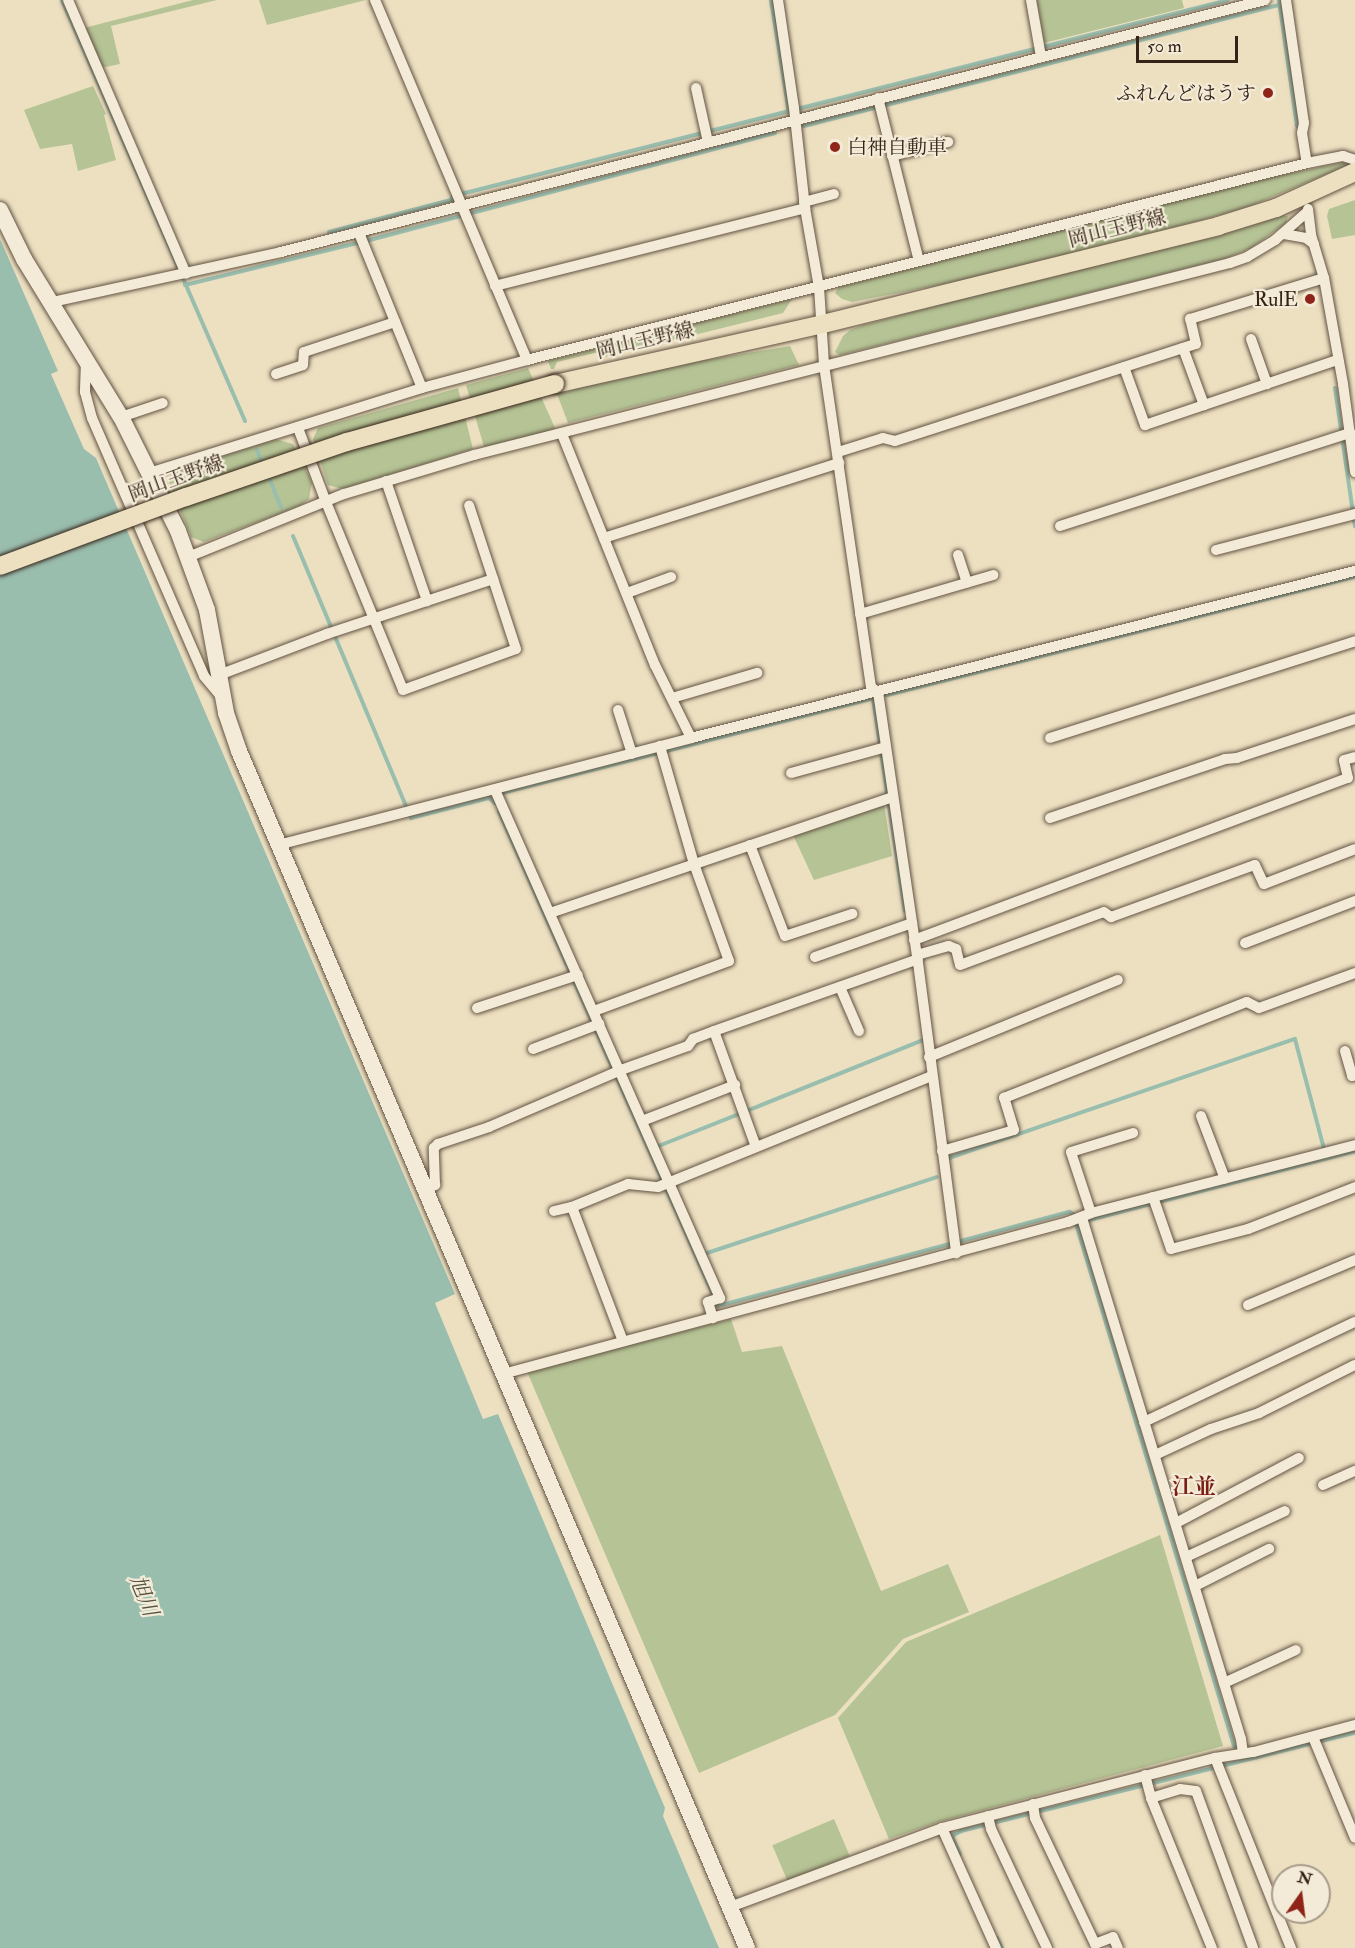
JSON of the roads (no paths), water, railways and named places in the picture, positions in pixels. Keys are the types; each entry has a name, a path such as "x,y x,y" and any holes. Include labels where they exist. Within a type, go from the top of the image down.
{"main road":[{"name":"岡山玉野線","path":"0,566 186,497 347,442 555,384 823,324 1218,226 1310,194 1355,172"}],"street":[{"path":"68,0 182,275"},
{"path":"388,0 376,2 526,360"},
{"path":"778,0 795,113 804,205 819,287 824,365 871,687 878,692"},
{"path":"1031,0 1040,51"},
{"path":"52,302 361,239 461,205 707,136 795,113 879,104 1040,51 1265,0"},
{"path":"1286,0 1304,123 1302,133 1307,163"},
{"path":"696,88 707,136"},
{"path":"879,104 919,261"},
{"path":"892,156 948,142"},
{"path":"149,473 252,439 298,428 422,388 526,360 1307,163 1343,156 1355,160"},
{"path":"495,286 804,205 834,194"},
{"path":"1310,194 1307,212 1324,278 1337,360 1343,435 1355,472"},
{"path":"0,210 24,260 121,417 188,557 209,619 224,700 239,752 747,1948"},
{"path":"188,557 344,494 474,455 1230,263 1248,257 1284,234 1307,212"},
{"path":"1284,234 1306,238 1314,244"},
{"path":"361,239 422,388"},
{"path":"604,538 838,458 883,438 895,441 1196,344 1190,320 1324,278"},
{"path":"276,374 303,365 304,352 395,322"},
{"path":"1251,339 1267,384"},
{"path":"1184,348 1204,405"},
{"path":"86,358 85,392 92,418 204,676 224,700"},
{"path":"1124,367 1145,426 1337,360"},
{"path":"121,417 163,403"},
{"path":"298,428 403,690 516,649 469,505"},
{"path":"562,434 627,593 691,738"},
{"path":"1060,526 1343,435"},
{"path":"386,481 427,601"},
{"path":"1216,550 1351,515"},
{"path":"958,555 967,583"},
{"path":"278,845 410,811 496,793 632,754 662,750 691,738 1355,571"},
{"path":"861,614 993,575"},
{"path":"627,593 671,577"},
{"path":"219,675 333,632 493,579"},
{"path":"1050,738 1355,641"},
{"path":"672,698 758,673"},
{"path":"878,692 881,748 908,924 914,939 954,1246"},
{"path":"618,710 632,754"},
{"path":"1050,818 1225,759 1237,758 1355,719"},
{"path":"791,773 881,748"},
{"path":"594,1011 729,961 694,864 662,750"},
{"path":"914,939 1348,778 1344,760 1355,757"},
{"path":"496,793 594,1011 597,1025 616,1073 642,1120 664,1184 720,1298 708,1302 712,1318"},
{"path":"550,913 889,797"},
{"path":"750,845 785,936 852,914"},
{"path":"424,1191 435,1185 434,1148 438,1144 489,1127 616,1073 688,1046 693,1039 714,1031 949,946 956,949 960,965 1104,912 1111,917 1255,865 1264,884 1355,849"},
{"path":"1245,943 1355,901"},
{"path":"815,957 908,924"},
{"path":"942,1151 1014,1130 1004,1098 1247,1002 1259,1008 1355,973"},
{"path":"477,1008 577,976"},
{"path":"929,1057 1118,980"},
{"path":"840,987 859,1031"},
{"path":"532,1049 597,1025"},
{"path":"714,1031 756,1147"},
{"path":"1345,1051 1352,1076 1355,1075"},
{"path":"554,1211 572,1207 628,1184 664,1184 931,1076"},
{"path":"642,1120 735,1085"},
{"path":"1201,1116 1225,1179"},
{"path":"1133,1133 1071,1152 1081,1218 1176,1523 1243,1752"},
{"path":"503,1374 712,1318 954,1246 1154,1201 1225,1179 1355,1145"},
{"path":"1154,1201 1171,1249 1248,1230 1355,1187"},
{"path":"572,1207 623,1341"},
{"path":"1248,1305 1355,1260"},
{"path":"1144,1422 1355,1322"},
{"path":"1155,1455 1211,1429 1259,1413 1355,1365"},
{"path":"1176,1523 1299,1458"},
{"path":"1323,1485 1355,1471"},
{"path":"1186,1557 1285,1511"},
{"path":"1195,1586 1269,1549"},
{"path":"1224,1683 1296,1650"},
{"path":"730,1907 942,1828 989,1821 1177,1778 1243,1752 1314,1741 1355,1725"},
{"path":"1314,1741 1355,1838"},
{"path":"1217,1764 1291,1948"},
{"path":"1148,1785 1177,1778 1196,1791 1253,1948"},
{"path":"1148,1785 1212,1948"},
{"path":"1034,1810 1095,1944 1113,1937 1118,1948"},
{"path":"989,1821 1047,1948"},
{"path":"942,1828 996,1948"}],"water":[{"name":"旭川","path":"0,239 58,371 51,374 84,449 96,458 455,1294 435,1303 483,1419 498,1414 665,1808 663,1816 719,1948 0,1948"}],"waterway":[{"path":"62,0 245,421"},
{"path":"771,0 789,112"},
{"path":"329,232 451,200 453,196 1228,0"},
{"path":"1279,0 1297,126"},
{"path":"804,126 1279,5"},
{"path":"185,285 366,241 775,133"},
{"path":"1335,388 1355,527"},
{"path":"257,450 263,466"},
{"path":"268,475 281,507"},
{"path":"293,536 411,818 489,798 495,803"},
{"path":"887,695 1355,577"},
{"path":"873,698 905,911"},
{"path":"498,794 875,698"},
{"path":"499,812 718,1306 1070,1212 1073,1214 1234,1746"},
{"path":"946,1159 1295,1039 1324,1149"},
{"path":"749,1110 923,1040"},
{"path":"656,1147 739,1114"},
{"path":"1089,1220 1355,1151"},
{"path":"704,1254 937,1177"},
{"path":"960,1854 952,1836 961,1831 1355,1733"},
{"path":"997,1938 1002,1948"}],"place":[{"name":"ふれんどはうす","path":"1268,93"},
{"name":"白神自動車","path":"835,147"},
{"name":"RulE","path":"1310,299"}],"district":[{"name":"江並","path":"1194,1488"}]}
